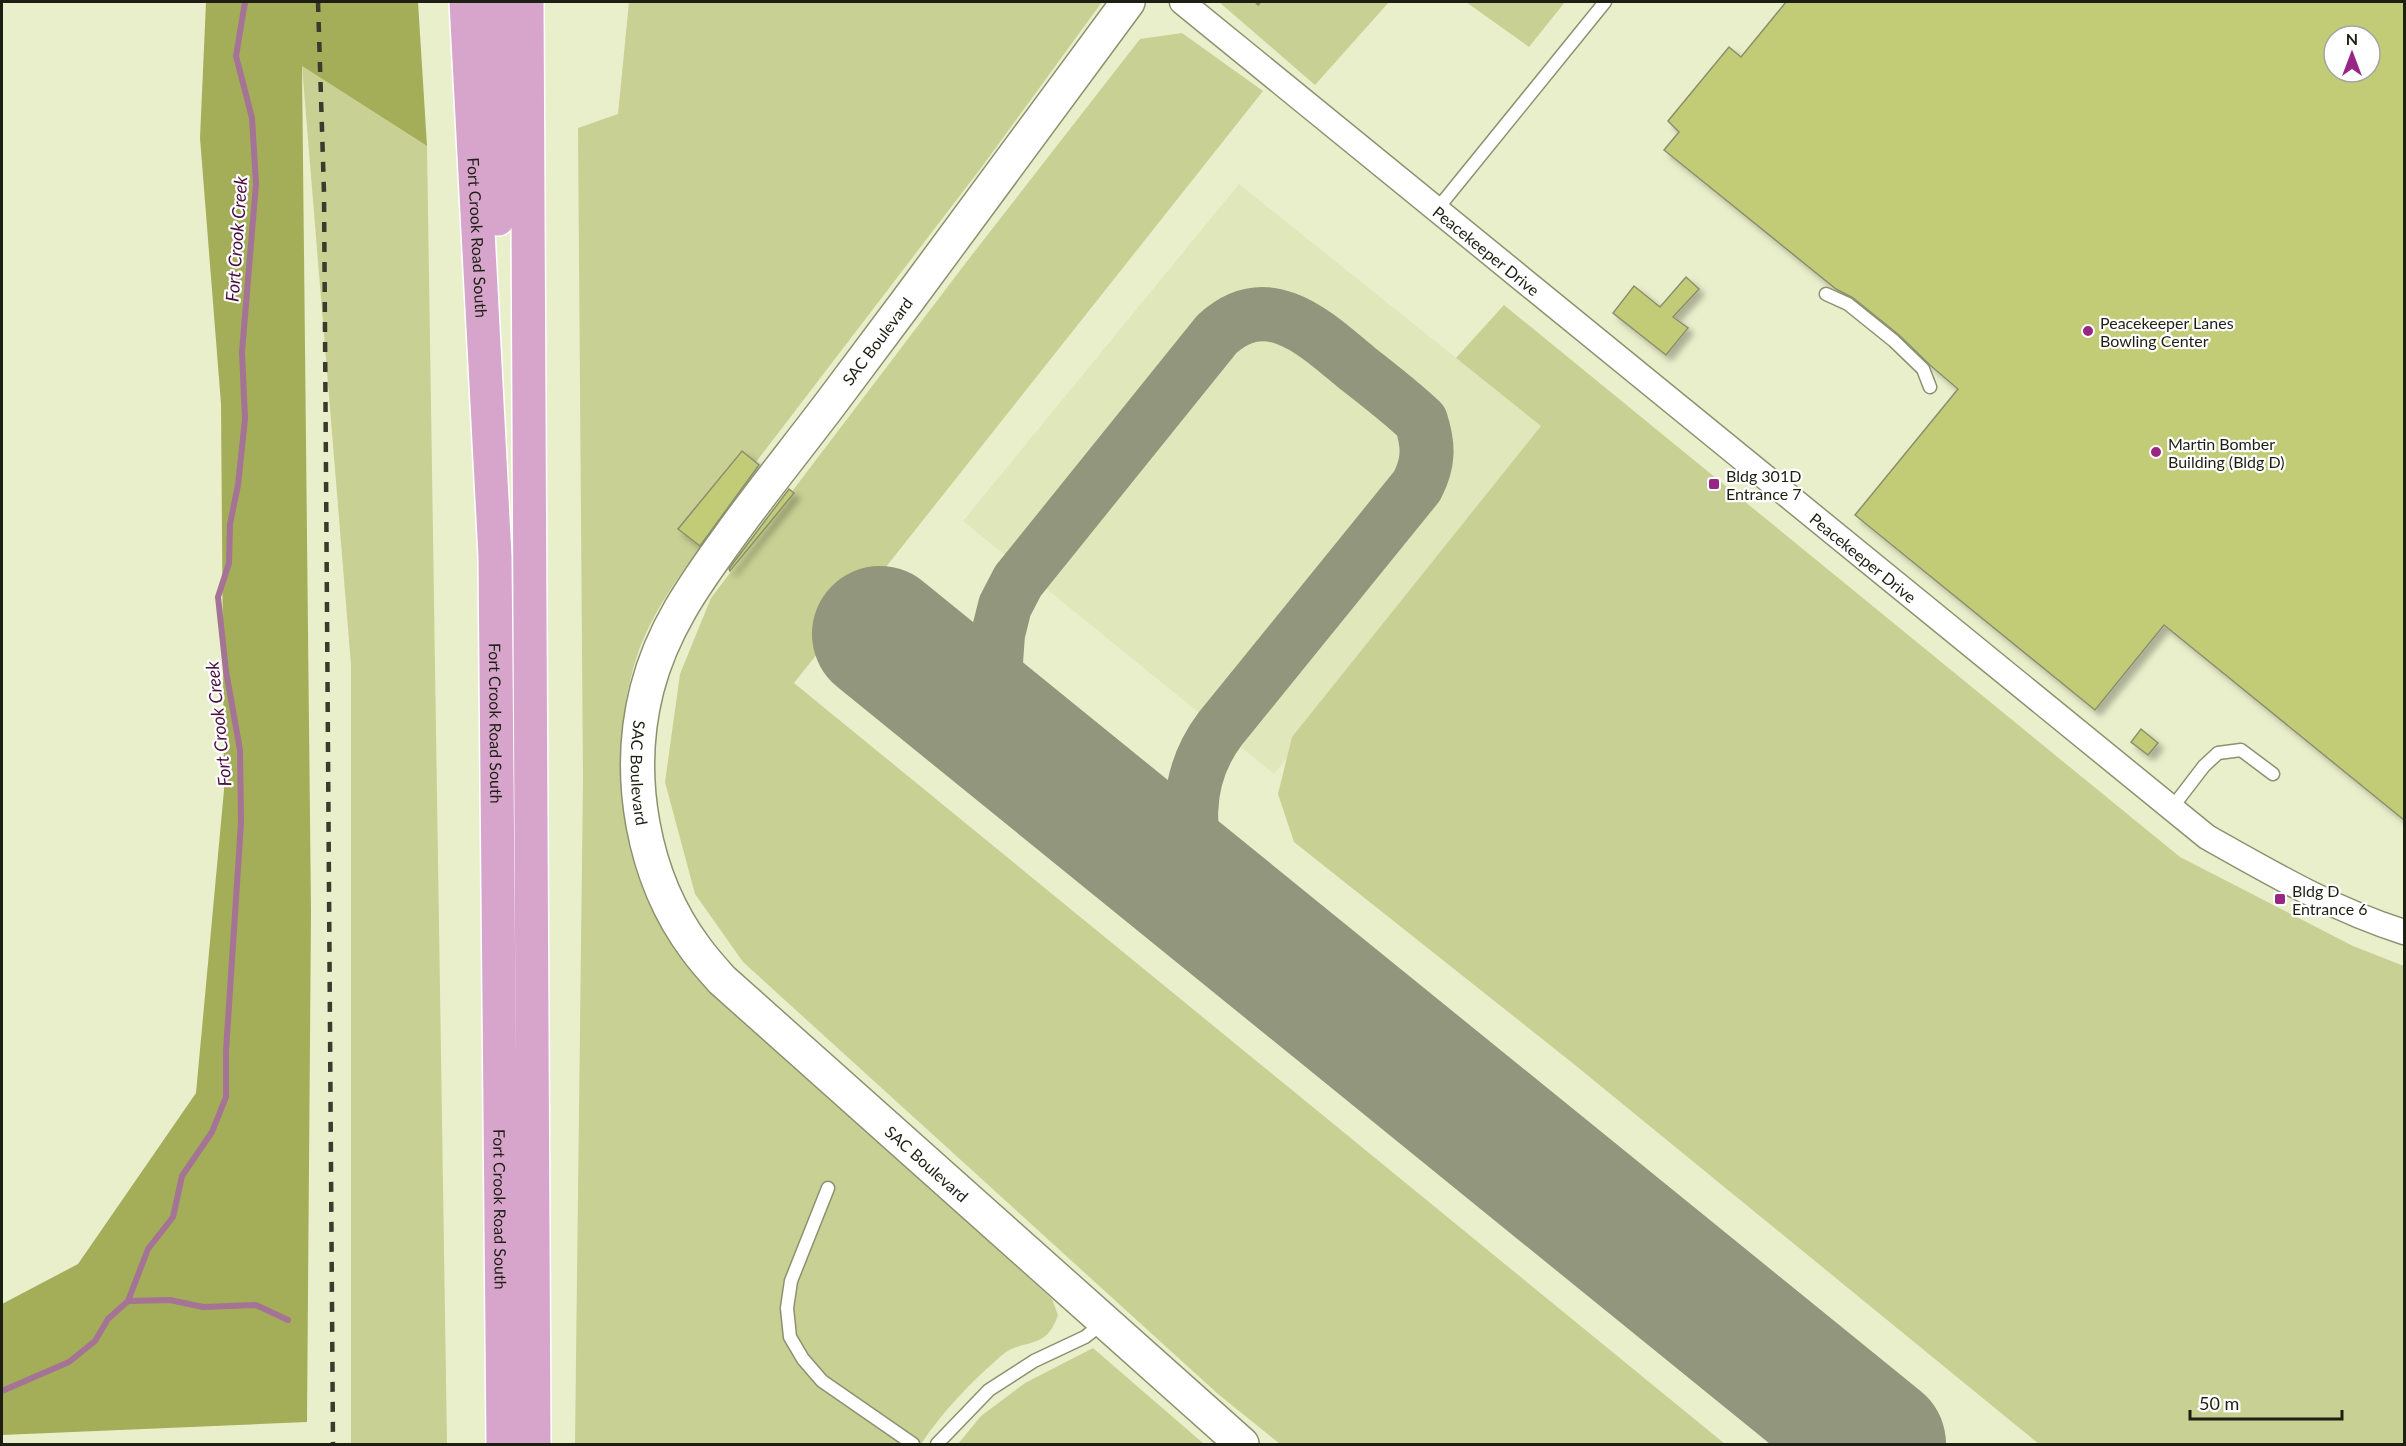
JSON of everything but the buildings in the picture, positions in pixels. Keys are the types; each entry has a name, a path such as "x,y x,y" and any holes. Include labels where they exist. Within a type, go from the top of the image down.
{"main road":[{"name":"Fort Crook Road South","path":"465,2 495,556 503,1444"},
{"path":"495,556 499,135 497,2"},
{"name":"Fort Crook Road South","path":"527,2 534,1444"}],"street":[{"name":"SAC Boulevard","path":"1128,2 995,184 742,518 686,597 666,633 655,662 641,717 638,762 641,811 652,862 672,909 695,948 722,980 1242,1444"},
{"name":"Peacekeeper Drive","path":"1182,2 1438,208 2207,837 2353,913 2404,932"}],"lane":[{"path":"1438,208 1605,2"},
{"path":"1826,294 1848,304 1893,340 1923,369 1930,387"},
{"path":"2171,809 2204,766 2218,753 2241,750 2273,774"},
{"path":"828,1188 791,1281 787,1308 790,1337 803,1359 822,1381 914,1444"},
{"path":"937,1444 989,1390 1034,1361 1085,1337 1104,1323"}],"shaded area":[{"path":"629,2 1102,2 981,168 756,462 741,451 679,528 701,547 664,599 642,641 629,687 623,720 621,789 632,857 642,888 656,917 678,950 721,998 1052,1299 1058,1315 1047,1334 1033,1342 1009,1350 1001,1356 958,1397 921,1444 575,1444 583,779 578,128 618,114"},
{"path":"1219,2 1389,2 1315,85"},
{"path":"1466,2 1565,2 1529,47"},
{"path":"1182,33 1263,91 794,683 1725,1444 1280,1444 1218,1394 743,962 695,894 665,782 680,674 711,598 968,260 1140,39"},
{"path":"302,66 427,146 447,1444 351,1444 351,665"},
{"path":"1239,184 1551,434 1274,774 963,521"},
{"path":"1504,305 2180,857 2353,946 2404,966 2404,1444 2039,1444 1570,1061 1294,842 1278,794 1292,737 1541,426 1456,358"},
{"path":"1093,1348 1204,1444 958,1444 981,1416 1025,1383"}],"green space":[{"path":"206,2 418,2 427,146 302,66 311,912 307,1422 2,1435 2,1304 78,1264 196,1093 224,790 221,404 200,138"}],"waterway":[{"name":"Fort Crook Creek","path":"2,1391 69,1362 95,1341 108,1319 128,1301 148,1249 173,1217 182,1176 212,1132 226,1097 226,1051 241,823 240,750 226,671 218,597 229,563 230,524 238,485 245,419 242,352 256,184 252,118 236,56 245,2"},
{"path":"128,1301 170,1300 203,1307 256,1305 288,1320"}],"taxiway":[{"path":"1051,774 1022,737 1005,708 997,677 998,634 1005,606 1018,581 1217,334 1236,321 1255,315 1273,315 1308,330 1421,421 1427,454 1424,470 1417,486 1220,729 1199,768 1191,810 1196,853 1215,894 1244,930"}],"runway":[{"path":"880,634 1878,1444"}],"railway":[{"path":"318,2 324,193 333,1444"}],"place":[{"name":"Peacekeeper Lanes Bowling Center","path":"2088,331"},
{"name":"Martin Bomber Building (Bldg D)","path":"2156,452"},
{"name":"Bldg 301D Entrance 7","path":"1714,484"},
{"name":"Bldg D Entrance 6","path":"2280,899"}]}
